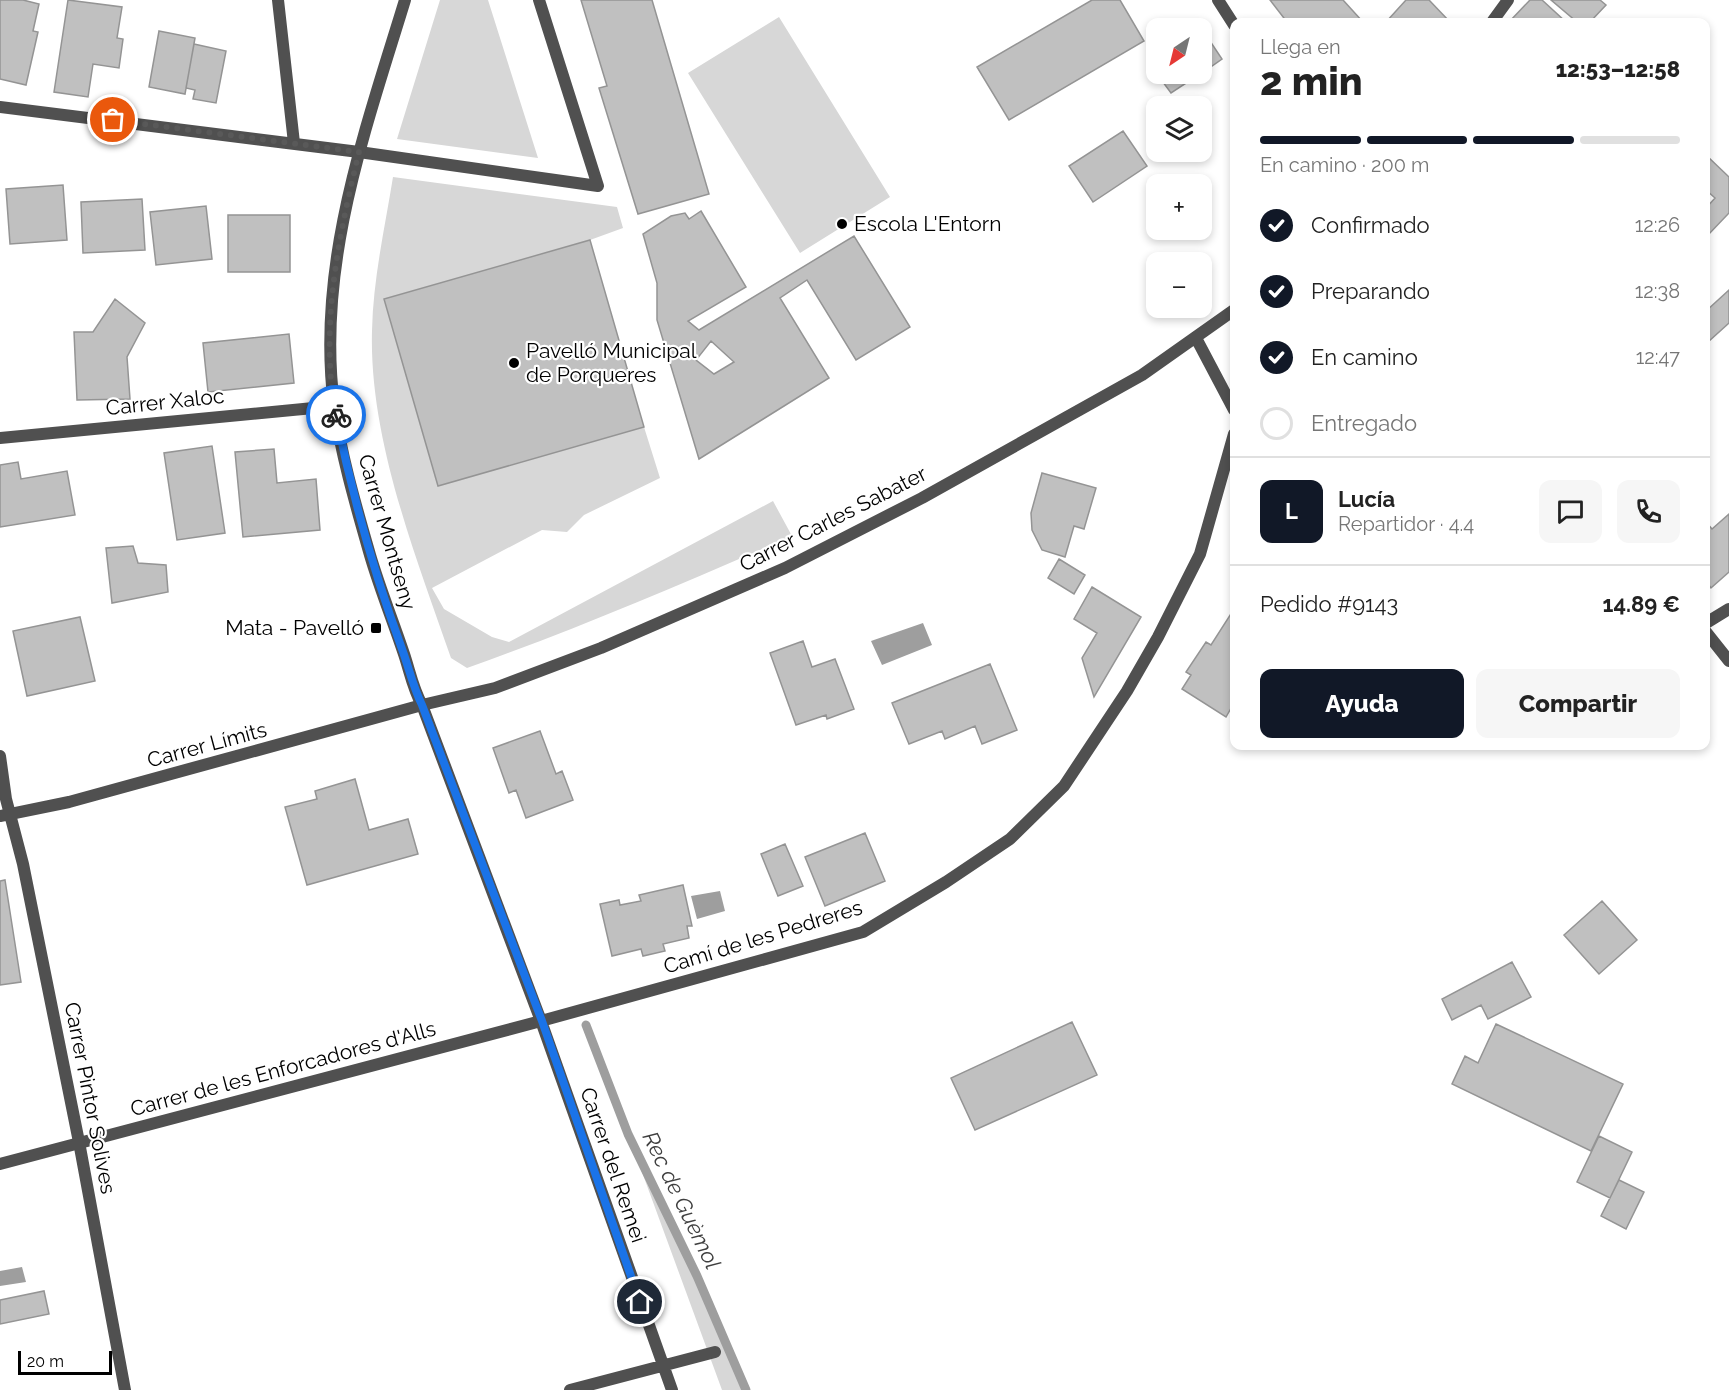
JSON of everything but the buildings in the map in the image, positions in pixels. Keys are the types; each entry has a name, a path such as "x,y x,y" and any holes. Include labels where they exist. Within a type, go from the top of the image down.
{"street":[{"path":"278,0 294,143"},
{"name":"Carrer Montseny","path":"405,0 359,152 342,222 334,280 331,370 334,406 344,454 382,596 415,691 542,1021"},
{"path":"0,106 294,143 598,186 539,0"},
{"path":"1218,0 1230,19"},
{"path":"1495,18 1508,0"},
{"name":"Carrer Carles Sabater","path":"422,705 495,688 601,648 785,568 913,503 1073,415 1142,375 1230,313"},
{"path":"1196,338 1230,402"},
{"name":"Carrer Xaloc","path":"0,438 334,406"},
{"name":"Camí de les Pedreres","path":"542,1021 863,932 946,882 1010,839 1064,786 1127,691 1158,637 1200,554 1230,448"},
{"path":"1710,621 1729,609"},
{"path":"1710,637 1729,661"},
{"name":"Carrer Límits","path":"5,815 81,799 422,705"},
{"name":"Carrer Pintor Solives","path":"0,756 5,815 23,864 79,1142 125,1390"},
{"name":"Carrer de les Enforcadores d'Alls","path":"0,1164 542,1021"},
{"name":"Carrer del Remei","path":"542,1021 672,1390"},
{"path":"570,1390 715,1352"}],"shaded area":[{"path":"440,0 488,0 538,158 397,139"},
{"path":"779,17 890,197 800,253 688,73"},
{"path":"393,177 617,207 623,228 590,240 384,299 438,486 644,427 660,478 584,515 567,532 542,530 432,588 444,609 492,637 509,642 773,501 792,536 590,621 467,668 451,658 397,497 386,455 373,372 372,331 375,292"},
{"path":"923,623 932,645 882,665 871,641"},
{"path":"720,891 725,911 697,919 691,896"},
{"path":"628,1134 697,1276 746,1390 722,1390"},
{"path":"22,1267 26,1282 0,1286 0,1271"}],"waterway":[{"name":"Rec de Guèmol","path":"586,1025 628,1134 697,1276 746,1390"}],"way so far":[{"path":"113,120 359,152 342,222 334,280 331,370 336,415"}],"place":[{"name":"Escola L'Entorn","path":"842,224"},
{"name":"Pavelló Municipal de Porqueres","path":"514,363"},
{"name":"Mata - Pavelló","path":"376,628"}],"route":[{"path":"336,415 364,534 382,596 415,691 542,1021 640,1302"}]}
